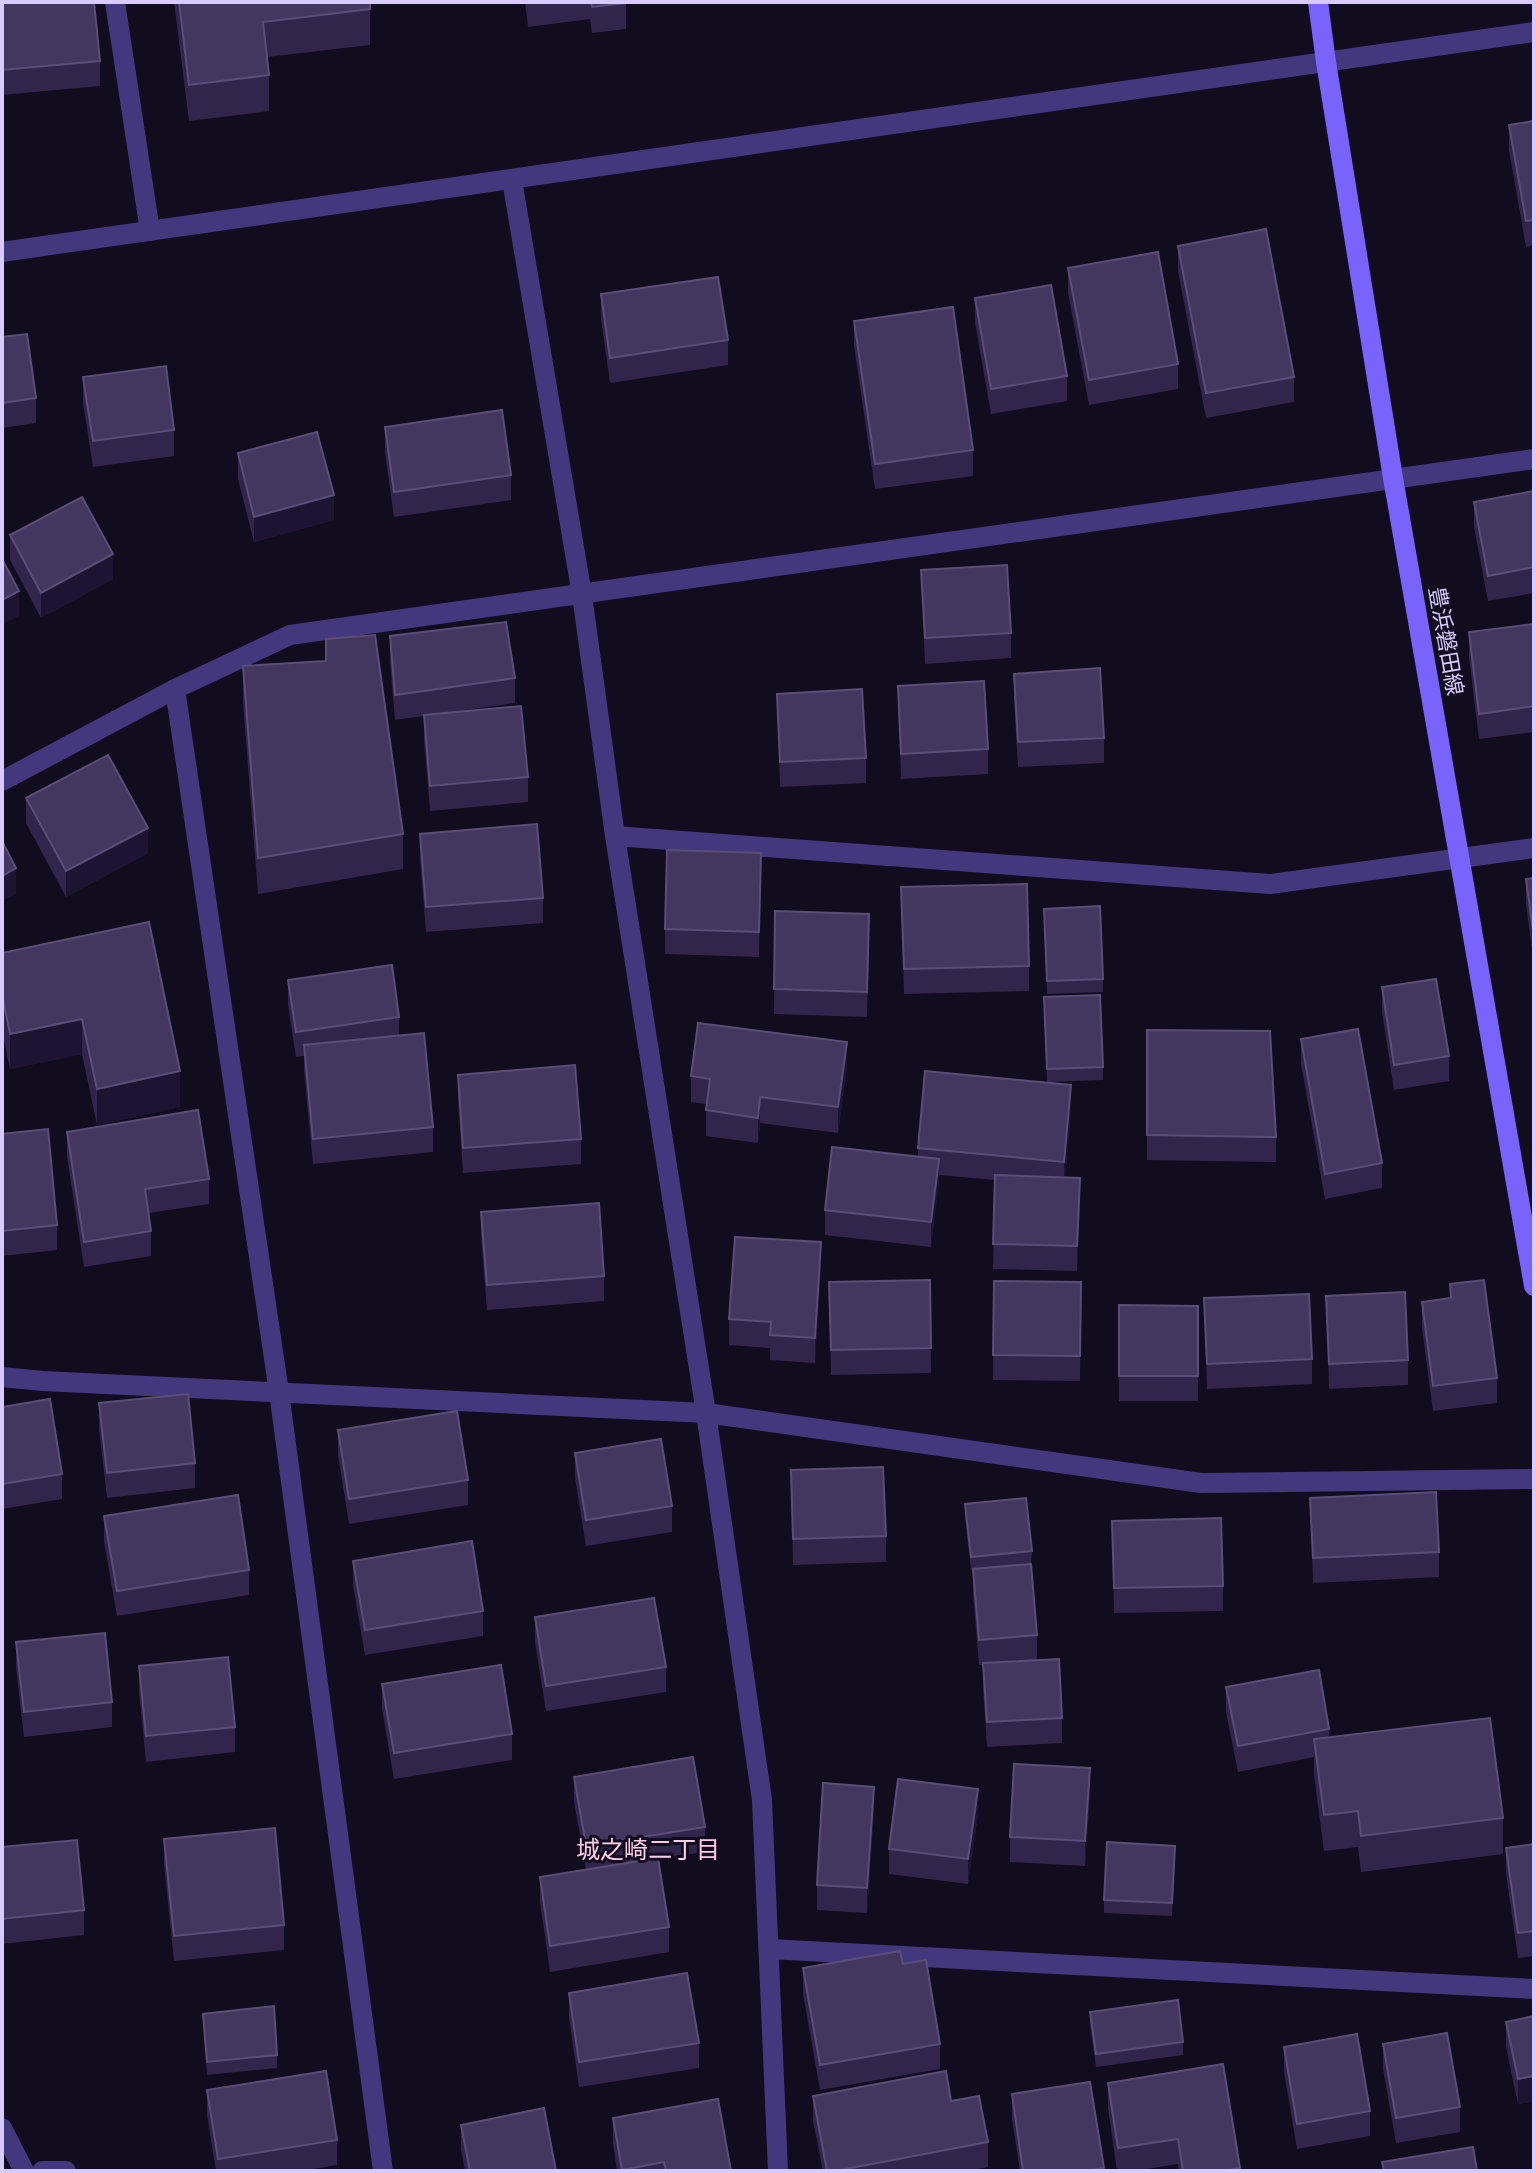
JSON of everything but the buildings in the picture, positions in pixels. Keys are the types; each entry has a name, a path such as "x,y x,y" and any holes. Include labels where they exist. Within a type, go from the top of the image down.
{"main road":[{"name":"豊浜磐田線","path":"1318,2 1393,478 1532,1259 1534,1286"}],"street":[{"path":"115,2 150,231"},
{"path":"2,252 1534,32"},
{"path":"512,180 582,595 615,836 706,1413 762,1800 778,2171"},
{"path":"2,781 175,689 290,635 1534,459"},
{"path":"175,689 279,1392 383,2171"},
{"path":"615,836 1270,884 1534,848"},
{"path":"2,1377 706,1413 1201,1483 1534,1479"},
{"path":"769,1949 1534,1989"},
{"path":"2,2128 24,2171"},
{"path":"42,2171 66,2171"}],"district":[{"name":"城之崎二丁目","path":"648,1850"}]}
